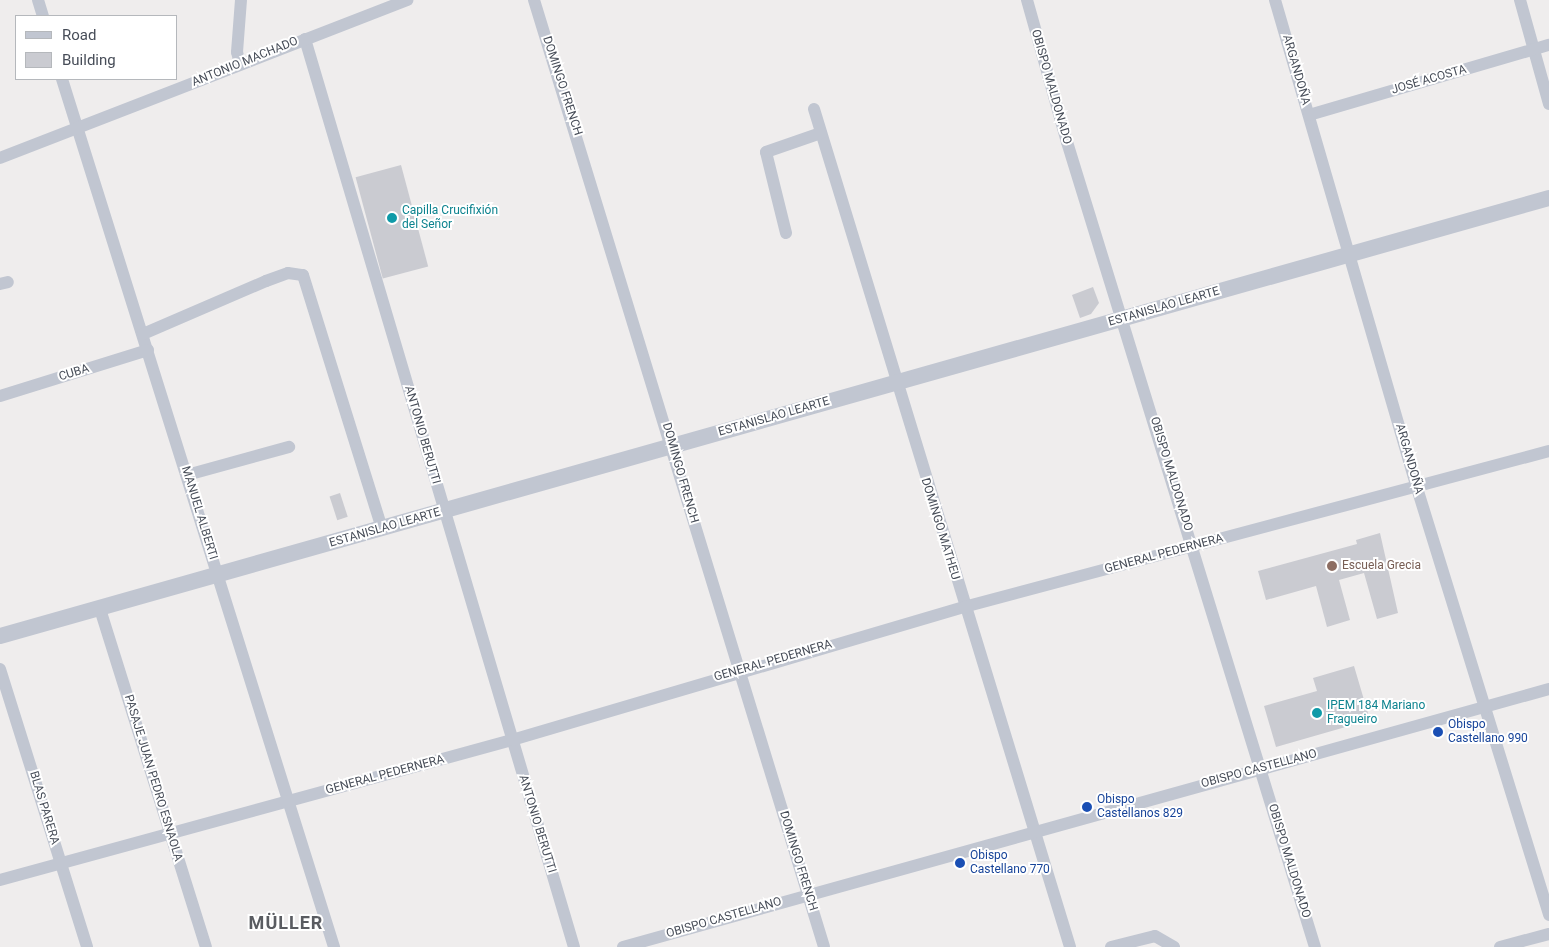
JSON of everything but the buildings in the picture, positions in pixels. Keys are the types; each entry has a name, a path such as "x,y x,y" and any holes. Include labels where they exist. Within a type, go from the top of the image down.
{"street":[{"path":"38,0 43,15"},
{"path":"240,64 237,52 241,0"},
{"name":"ANTONIO MACHADO","path":"0,158 407,0"},
{"name":"DOMINGO FRENCH","path":"534,0 673,446 738,671 824,947"},
{"name":"OBISPO MALDONADO","path":"1027,0 1066,142 1124,318 1315,947"},
{"name":"ARGANDOÑA","path":"1275,0 1417,488 1549,915"},
{"path":"1520,0 1549,104"},
{"name":"ANTONIO BERUTTI","path":"305,39 574,947"},
{"name":"JOSÉ ACOSTA","path":"1309,115 1549,45"},
{"name":"MANUEL ALBERTI","path":"62,80 334,947"},
{"name":"DOMINGO MATHEU","path":"814,109 1032,831 1070,947"},
{"path":"786,233 766,152 820,133"},
{"name":"ESTANISLAO LEARTE","path":"0,636 673,446 895,381 1549,198"},
{"path":"143,334 266,281 288,273 303,275 382,528"},
{"name":"CUBA","path":"0,396 148,350"},
{"path":"187,475 289,447"},
{"name":"GENERAL PEDERNERA","path":"0,880 512,740 738,671 964,607 1417,488 1549,451"},
{"name":"PASAJE JUAN PEDRO ESNAOLA","path":"100,609 206,947"},
{"name":"BLAS PARERA","path":"0,668 87,947"},
{"name":"OBISPO CASTELLANO","path":"623,947 808,893 1549,689"},
{"path":"1500,947 1549,934"},
{"path":"1111,947 1155,936 1171,943"}],"place":[{"name":"Capilla Crucifixión del Señor","path":"392,218"},
{"name":"Escuela Grecia","path":"1332,566"},
{"name":"IPEM 184 Mariano Fragueiro","path":"1317,713"},
{"name":"Obispo Castellano 990","path":"1438,732"},
{"name":"Obispo Castellanos 829","path":"1087,807"},
{"name":"Obispo Castellano 770","path":"960,863"}],"district":[{"name":"MÜLLER","path":"286,923"}]}
